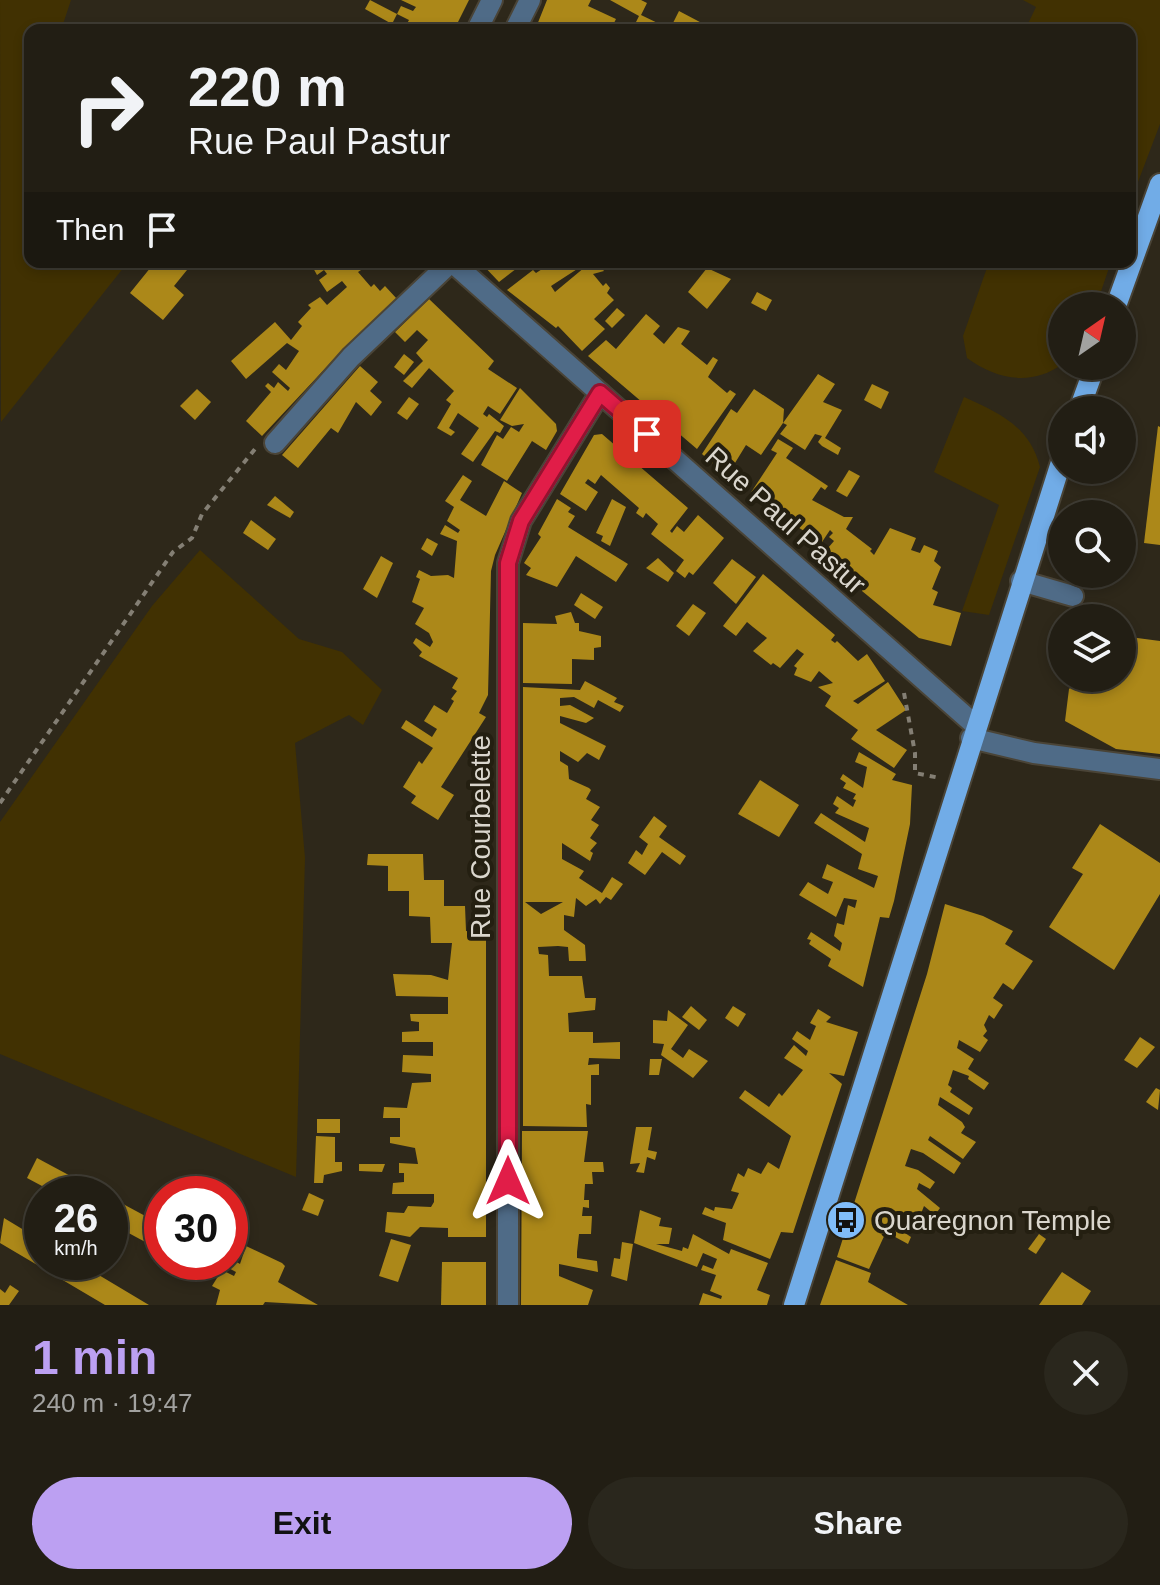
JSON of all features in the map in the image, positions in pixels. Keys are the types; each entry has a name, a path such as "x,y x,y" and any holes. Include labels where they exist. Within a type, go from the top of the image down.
{"main road":[{"path":"1136,251 1160,184"},
{"path":"1121,292 1130,268"},
{"path":"794,1305 1054,484"}],"street":[{"path":"480,24 492,0"},
{"path":"518,24 530,0"},
{"path":"275,443 351,357 446,268"},
{"name":"Rue Paul Pastur","path":"459,268 973,732"},
{"name":"Rue Courbelette","path":"508,1305 508,563 521,521 600,393"},
{"path":"1021,581 1073,596"},
{"path":"973,732 1034,753 1160,769"}],"path":[{"path":"0,803 173,552 192,538 202,514 264,437 275,443"},
{"path":"901,690 907,699 915,773 958,781"}],"shaded area":[{"path":"0,0 71,0 63,24 24,24 24,268 123,268 1,422"},
{"path":"1023,0 1160,0 1160,124 1136,187 1136,24 1028,24 1036,7"},
{"path":"987,268 1109,268 1101,292 1048,292 1048,372 1014,378 989,371 967,358 963,336"},
{"path":"964,397 990,409 1021,431 1029,441 1040,467 989,615 962,611 999,505 934,472"},
{"path":"200,550 299,639 342,652 382,690 363,725 349,715 295,743 305,858 296,1177 0,1054 0,822 152,606"}],"building":[{"path":"370,0 397,14 392,24 365,9"},
{"path":"401,0 469,0 457,24 407,24 409,20 397,14 401,6 413,11 416,7"},
{"path":"547,0 591,0 588,6 616,19 614,24 537,24"},
{"path":"610,0 641,0 647,3 641,15 660,24 635,24 639,16"},
{"path":"679,11 704,24 672,24"},
{"path":"150,268 187,270 174,286 184,295 163,320 130,293"},
{"path":"313,268 364,268 358,272 371,287 374,284 380,291 385,286 397,299 335,358 262,436 246,421 271,392 265,386 268,383 274,388 278,382 288,391 290,388 272,372 279,364 286,370 299,351 287,343 246,379 231,361 275,322 291,340 302,326 298,322 311,308 308,305 320,297 327,305 347,287 342,281 327,292 319,280 327,274 324,270 317,275"},
{"path":"486,268 517,268 499,282"},
{"path":"544,268 579,268 551,286 555,292 584,268 602,268 604,271 593,274 603,286 606,283 610,288 607,293 614,300 594,319 605,329 582,351 558,326 556,328 507,290 533,270 536,273"},
{"path":"707,268 731,279 707,309 688,292"},
{"path":"757,292 772,300 766,311 751,303"},
{"path":"429,299 494,361 488,369 517,388 500,414 488,406 483,414 487,417 489,414 504,426 500,433 495,431 473,462 461,454 479,428 458,413 449,428 455,432 451,436 437,428 451,404 446,400 454,391 429,368 412,388 403,381 423,361 416,353 428,340 417,330 405,342 395,332"},
{"path":"617,308 625,315 612,328 605,321"},
{"path":"646,314 660,326 653,334 664,344 678,327 690,331 681,344 707,365 713,357 718,360 708,377 727,393 730,390 736,394 697,449 588,356 606,340 616,349"},
{"path":"404,354 414,362 404,375 394,367"},
{"path":"360,366 378,382 370,391 382,402 371,416 356,402 338,433 331,428 298,468 282,455"},
{"path":"818,374 835,384 823,402 842,410 825,438 841,448 838,455 818,442 822,436 815,434 805,450 780,434 787,425 783,423"},
{"path":"872,384 889,392 881,409 864,400"},
{"path":"520,388 556,424 557,431 546,450 532,441 507,481 481,465 497,435 503,439 511,427 519,432 524,424 512,426 500,420"},
{"path":"197,389 211,402 195,420 180,406"},
{"path":"754,389 784,409 783,423 761,455 746,445 727,476 702,454 731,409 737,413"},
{"path":"409,397 419,404 407,420 397,413"},
{"path":"1160,427 1160,545 1144,543"},
{"path":"602,434 688,508 670,531 672,533 677,526 684,532 698,515 724,538 693,575 689,572 685,578 676,571 684,560 651,534 658,524 646,513 643,518 636,513 639,508 601,475 595,484 588,479 585,483 598,492 586,511 560,494 594,435"},
{"path":"778,439 793,448 786,458 828,486 825,490 821,487 812,500 844,517 853,517 846,529 872,549 870,551 874,555 890,528 916,538 911,550 920,553 924,545 938,551 934,561 941,567 932,589 938,592 933,605 961,613 951,646 919,638 862,591 864,588 832,565 822,555 834,541 829,537 833,533 830,530 822,542 796,526 792,531 750,494 777,453 771,450"},
{"path":"849,470 860,476 847,497 836,491"},
{"path":"463,475 472,481 460,500 486,516 504,481 522,493 491,571 488,695 479,713 486,717 441,787 454,795 438,820 411,803 416,796 403,787 419,761 422,764 433,748 401,728 406,720 432,737 437,729 424,721 434,705 447,713 457,691 452,688 458,678 419,656 422,652 413,643 416,638 430,647 433,642 429,633 415,624 424,608 412,602 420,579 416,577 419,570 431,576 448,575 454,578 457,541 440,534 445,525 458,533 460,530 447,521 454,507 445,501"},
{"path":"275,496 294,512 290,518 267,505"},
{"path":"557,499 571,508 568,512 575,516 568,527 628,564 616,582 576,556 557,587 526,575 531,568 524,563 541,537 538,534"},
{"path":"612,499 626,507 610,546 601,541 603,536 596,533"},
{"path":"251,520 276,539 268,550 243,533"},
{"path":"427,538 438,544 432,556 421,549"},
{"path":"381,556 393,563 377,598 363,589"},
{"path":"658,558 674,573 668,582 646,568"},
{"path":"732,559 756,577 736,604 713,583"},
{"path":"763,574 835,635 831,640 837,641 858,661 867,654 885,681 853,701 858,704 888,682 906,710 876,730 907,750 894,768 851,739 858,730 825,706 831,696 818,687 833,683 819,671 811,682 794,675 797,668 794,666 804,654 797,649 780,668 773,663 771,665 753,651 767,638 747,622 736,636 723,626"},
{"path":"581,593 603,607 595,619 574,605"},
{"path":"693,604 706,613 689,636 676,626"},
{"path":"571,612 575,623 579,623 579,631 601,636 601,647 594,648 594,660 572,659 572,684 523,683 523,623 557,624 555,616"},
{"path":"1136,638 1160,641 1160,754 1116,749 1065,721 1069,692 1136,692"},
{"path":"585,681 617,698 614,702 624,706 620,712 598,700 594,708 574,697 560,698 560,706 570,705 594,718 586,723 560,716 560,723 606,746 599,760 587,753 578,762 560,751 560,761 568,766 569,779 589,788 591,790 586,799 600,807 591,820 599,825 590,838 597,843 590,851 593,853 590,861 562,843 562,859 584,871 579,878 602,893 612,877 623,884 611,900 606,897 600,904 596,899 586,906 576,898 574,917 564,915 564,930 585,945 586,961 569,961 568,947 538,947 539,954 548,955 549,976 582,976 585,998 596,998 595,1010 568,1013 569,1032 593,1032 593,1043 620,1042 620,1059 589,1058 588,1065 599,1064 599,1075 591,1075 591,1105 586,1104 587,1127 523,1126 523,687 580,690","holes":["525,902 563,902 541,914"]},
{"path":"859,752 896,774 892,780 912,785 910,824 894,901 889,918 880,917 863,987 828,966 831,959 809,944 811,940 807,939 811,932 840,951 842,943 834,936 837,923 844,925 848,905 855,908 857,900 844,898 836,917 799,895 808,882 828,894 833,882 822,878 827,864 874,888 878,876 858,869 862,854 814,823 821,813 865,842 869,828 835,813 839,808 833,804 837,796 853,807 856,800 853,799 856,794 843,788 846,783 840,779 843,774 863,788 867,767 855,762"},
{"path":"760,780 799,805 779,837 738,814"},
{"path":"654,816 667,826 659,837 686,856 680,865 662,852 645,875 628,863 636,850 642,855 648,844 639,837"},
{"path":"1100,824 1160,863 1160,894 1114,970 1049,927 1083,874 1072,868"},
{"path":"368,854 423,854 424,880 444,880 444,906 465,906 466,931 486,932 486,1237 448,1237 448,1228 420,1227 410,1237 385,1232 387,1212 404,1213 408,1206 431,1207 434,1202 434,1194 392,1194 393,1183 404,1182 404,1173 399,1173 399,1163 418,1164 415,1148 390,1143 390,1137 400,1137 400,1118 383,1118 384,1107 407,1108 412,1083 431,1082 431,1074 402,1072 403,1055 433,1056 433,1042 402,1042 402,1032 419,1031 419,1022 411,1021 410,1014 448,1014 448,997 396,996 393,974 431,975 448,980 452,943 431,943 430,917 409,916 409,891 388,891 388,866 367,865"},
{"path":"945,904 983,916 1013,931 1005,944 1033,961 1013,990 1003,983 993,998 1003,1005 994,1019 989,1015 984,1025 987,1031 983,1036 988,1040 980,1052 959,1040 957,1048 974,1059 968,1069 989,1083 984,1090 968,1079 969,1076 953,1070 948,1085 952,1088 950,1092 973,1108 969,1115 940,1097 938,1105 962,1122 965,1127 961,1133 976,1142 963,1159 930,1136 928,1140 961,1163 954,1174 923,1153 911,1149 905,1166 918,1170 935,1182 930,1189 919,1183 917,1189 940,1208 935,1215 924,1206 915,1229 903,1219 899,1229 911,1237 908,1244 886,1232 869,1269 837,1257 927,974"},
{"path":"691,1006 707,1020 699,1030 682,1017"},
{"path":"733,1006 746,1014 738,1027 725,1018"},
{"path":"818,1009 831,1017 826,1022 858,1032 844,1076 829,1073 842,1084 793,1233 781,1232 770,1259 723,1240 726,1223 702,1214 705,1207 714,1211 715,1207 732,1209 739,1193 731,1191 738,1173 744,1177 748,1168 761,1174 768,1162 779,1169 791,1136 739,1098 745,1090 769,1107 779,1093 782,1096 803,1070 784,1058 794,1045 806,1056 808,1051 792,1039 797,1031 810,1040 816,1026 810,1023"},
{"path":"668,1010 688,1025 671,1049 683,1058 689,1049 708,1061 693,1078 661,1055 664,1044 653,1043 653,1020 667,1021"},
{"path":"1140,1037 1155,1047 1137,1068 1124,1060"},
{"path":"650,1059 662,1059 659,1075 649,1075"},
{"path":"1156,1088 1160,1090 1158,1110 1146,1102"},
{"path":"317,1119 340,1119 340,1133 317,1133"},
{"path":"636,1127 652,1127 648,1150 657,1152 655,1160 647,1157 644,1173 636,1172 640,1163 630,1164"},
{"path":"522,1131 588,1131 584,1162 603,1162 604,1172 592,1172 593,1184 585,1184 584,1200 589,1200 589,1208 583,1207 582,1216 592,1216 591,1234 579,1234 577,1252 577,1258 597,1261 598,1272 559,1264 559,1276 593,1290 588,1305 521,1305"},
{"path":"316,1136 335,1137 335,1162 342,1162 342,1171 324,1175 323,1183 314,1183"},
{"path":"37,1158 70,1176 28,1176"},
{"path":"359,1164 385,1164 382,1172 359,1171"},
{"path":"309,1193 324,1200 318,1216 302,1210"},
{"path":"128,1207 144,1215 144,1241 128,1233"},
{"path":"640,1210 661,1218 659,1226 672,1228 669,1244 656,1244 682,1251 683,1247 688,1249 693,1234 729,1254 731,1249 768,1263 757,1290 770,1295 767,1305 699,1305 703,1293 721,1299 722,1296 710,1291 716,1275 701,1270 703,1265 713,1269 717,1259 703,1253 697,1267 634,1243"},
{"path":"4,1218 24,1230 24,1257 0,1243"},
{"path":"1039,1234 1046,1239 1036,1254 1028,1249"},
{"path":"391,1239 411,1245 398,1282 379,1276"},
{"path":"622,1242 633,1244 627,1281 611,1276 614,1258 620,1259"},
{"path":"248,1247 282,1263 285,1266 278,1282 318,1305 265,1302 263,1305 216,1305 220,1290 212,1286 216,1280 248,1280"},
{"path":"836,1260 871,1273 868,1282 908,1305 820,1305"},
{"path":"442,1262 486,1262 486,1305 441,1305"},
{"path":"1062,1272 1091,1291 1082,1305 1039,1305"},
{"path":"63,1280 107,1280 149,1305 105,1305"},
{"path":"10,1285 19,1291 9,1305 0,1305 0,1289 5,1293"}],"place":[{"name":"Quaregnon Temple","path":"846,1220"}],"route":[{"path":"508,1181 508,563 521,521 600,393 647,434"}]}
